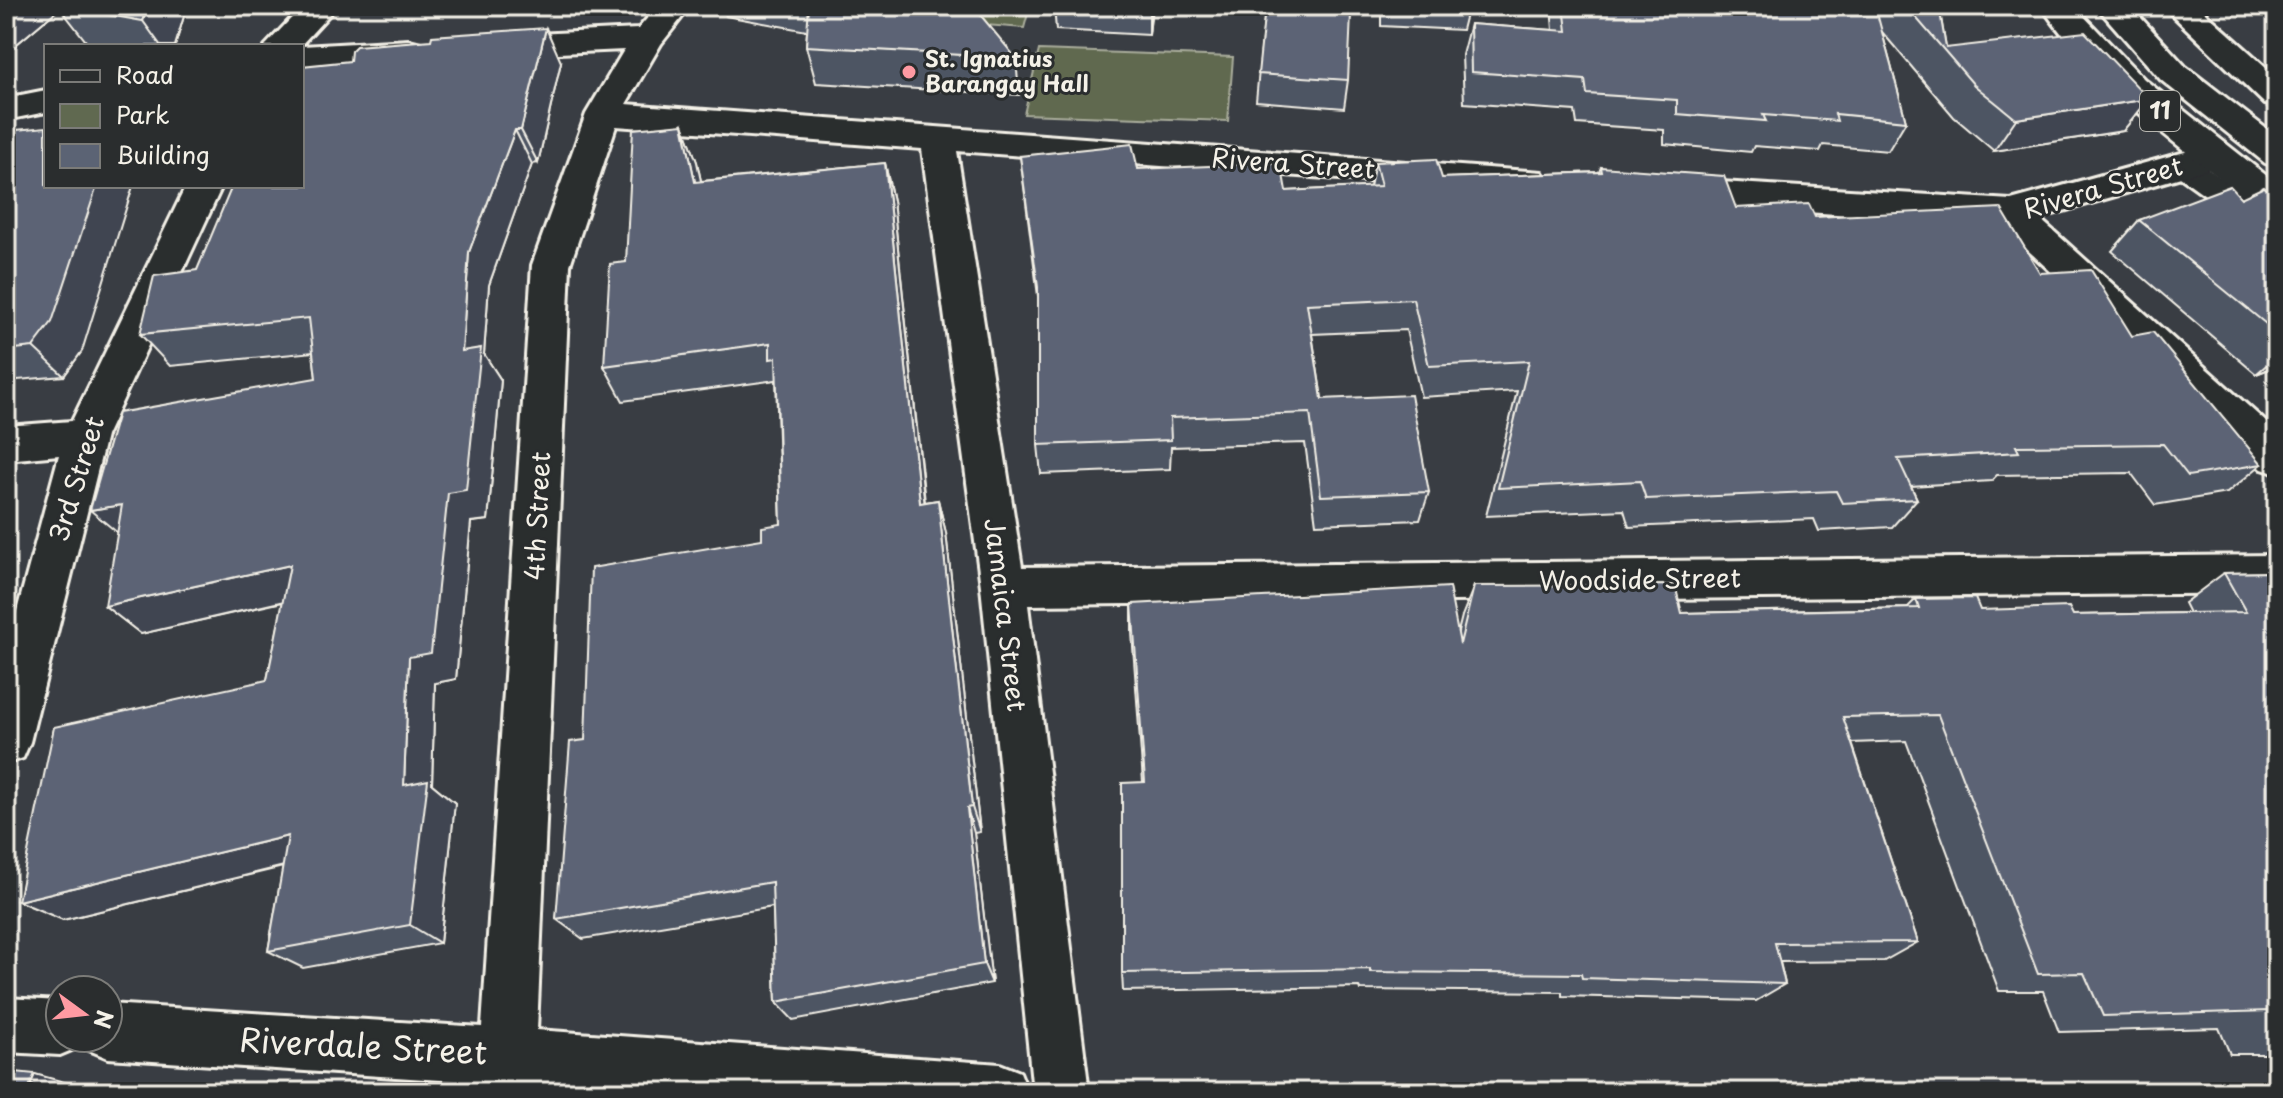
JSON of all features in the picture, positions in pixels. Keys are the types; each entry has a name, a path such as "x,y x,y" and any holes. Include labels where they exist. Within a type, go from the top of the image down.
{"street":[{"path":"283,44 321,6"},
{"name":"4th Street","path":"508,1056 551,265 603,114 647,39 675,6"},
{"name":"11","path":"2057,6 2198,161 2277,202"},
{"name":"11","path":"2112,6 2182,81 2277,155"},
{"path":"2192,12 2277,96"},
{"path":"304,56 647,39"},
{"path":"6,109 44,101"},
{"name":"Rivera Street","path":"603,114 1569,184"},
{"name":"Jamaica Street","path":"938,139 1003,586 1061,1092"},
{"name":"Rivera Street","path":"1633,188 2011,213 2198,161"},
{"name":"3rd Street","path":"6,742 85,436 203,188"},
{"path":"2011,213 2277,457"},
{"path":"6,443 85,436"},
{"name":"Woodside Street","path":"1003,586 2277,574"},
{"path":"6,1025 44,1027"},
{"name":"Riverdale Street","path":"124,1032 1000,1092"}],"lane":[{"path":"2198,161 2277,232"}],"green space":[{"path":"924,6 1030,6 1024,28 920,20"},
{"path":"1039,50 1233,57 1228,121 1024,114"}],"building":[{"path":"59,6 148,6 143,21"},
{"path":"809,6 900,6 978,12 1016,58 806,46"},
{"path":"1564,6 1875,6 1906,121 1835,114 1837,121 1763,115 1766,121 1677,114 1677,100 1587,94 1585,80 1471,72 1470,24 1567,31"},
{"path":"1906,6 1939,6 1946,48 2085,32 2149,99 2016,119 1974,85"},
{"path":"1265,8 1351,14 1348,80 1258,74"},
{"path":"546,28 521,130 515,130 469,252 462,351 481,348 466,490 448,493 431,653 409,657 404,785 428,780 410,925 268,951 288,836 18,901 54,727 267,680 290,565 105,606 122,505 90,510 118,413 316,378 309,318 140,334 154,276 197,270 231,188 304,188 304,66 350,61 351,51 356,46 431,40 432,36"},
{"path":"683,124 695,182 885,163 920,503 938,500 972,807 967,808 984,964 776,1002 772,882 556,919 570,742 585,740 591,568 762,539 762,527 781,524 776,358 770,359 770,343 604,366 610,264 626,262 633,129"},
{"path":"44,127 44,188 96,188 52,322 33,347 6,350 6,131"},
{"path":"1132,144 1138,169 1281,163 1286,191 1381,186 1375,162 1436,159 1442,178 1602,172 1601,167 1724,176 1736,208 1809,204 1815,217 2001,208 2040,273 2091,270 2132,336 2153,332 2262,464 2188,476 2163,444 2016,446 2019,452 1898,459 1917,499 1842,503 1836,491 1646,499 1640,481 1498,488 1529,361 1429,366 1413,299 1307,304 1322,399 1411,395 1429,492 1321,496 1310,413 1170,418 1171,440 1038,445 1038,287 1020,156"},
{"path":"2230,186 2241,198 2264,187 2277,196 2277,333 2139,220"},
{"path":"2277,572 2277,1028 2270,1011 2103,1016 2084,973 2038,974 1938,715 1843,717 1918,942 1775,943 1785,984 1582,978 1581,974 1370,972 1370,969 1122,973 1122,783 1145,782 1132,604 1449,587 1460,644 1474,586 1675,585 1682,613 1919,608 1916,599 1975,598 1980,610 2069,607 2073,615 2246,612 2224,573"},
{"path":"6,1071 35,1074 30,1085 103,1092 6,1092"}],"place":[{"name":"St. Ignatius Barangay Hall","path":"909,72"}]}
